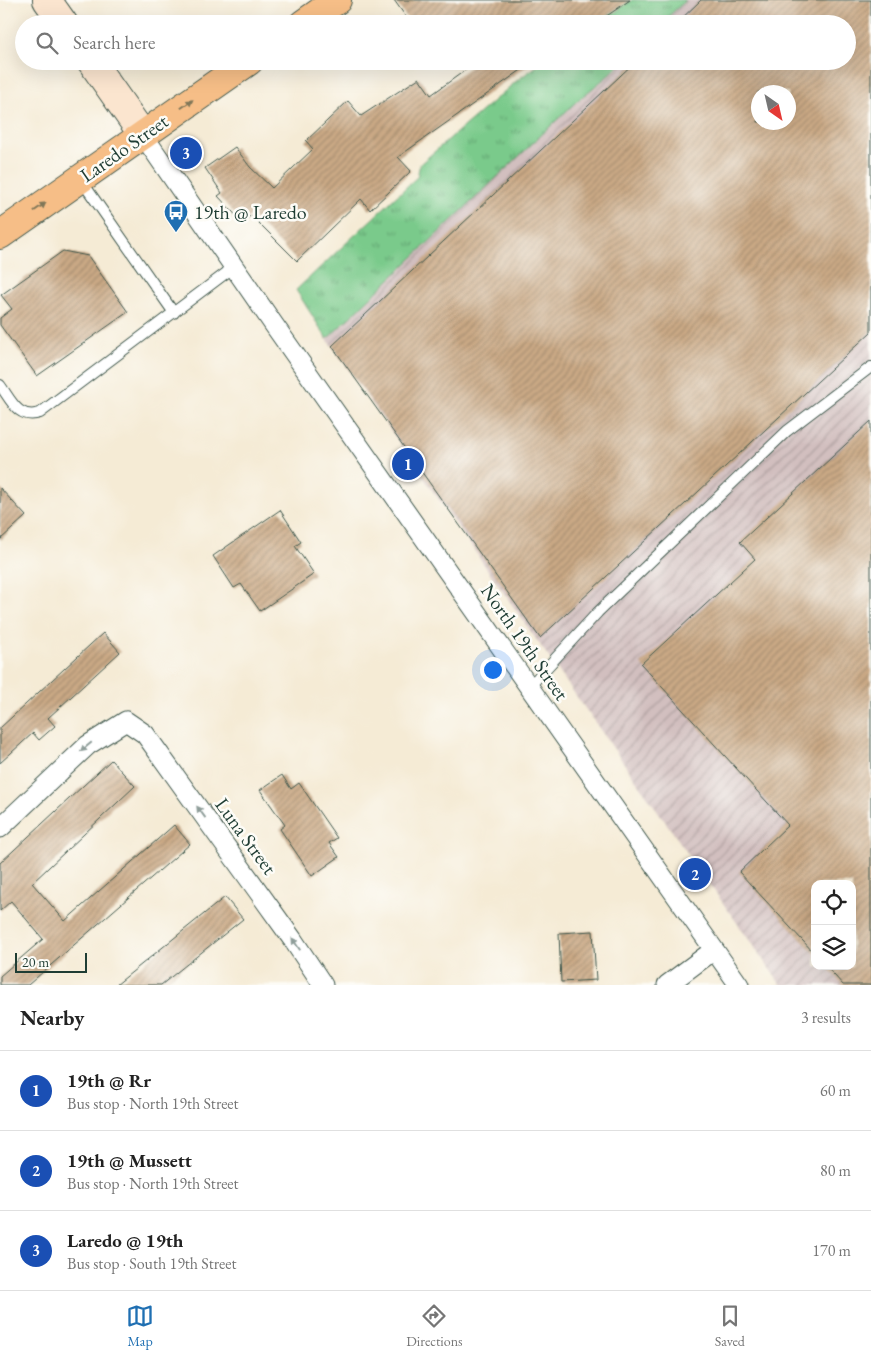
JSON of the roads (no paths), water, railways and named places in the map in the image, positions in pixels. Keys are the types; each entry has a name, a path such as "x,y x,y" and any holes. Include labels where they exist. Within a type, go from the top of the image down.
{"main road":[{"path":"316,15 337,0"},
{"name":"Laredo Street","path":"0,235 236,70"}],"street":[{"path":"48,0 58,15"},
{"path":"97,70 143,135"},
{"name":"North 19th Street","path":"143,135 274,325 739,985"},
{"name":"Luna Street","path":"0,828 88,745 126,721 145,734 293,940 323,985"},
{"path":"667,985 714,950"}],"lane":[{"path":"80,179 174,313"},
{"path":"0,385 17,409 23,413 33,415 40,413 234,267"},
{"path":"529,688 598,612 787,431 871,367"}],"place":[{"name":"Laredo @ 19th","path":"186,153"},
{"name":"19th @ Laredo","path":"176,233"},
{"name":"19th @ Rr","path":"408,464"},
{"name":"19th @ Mussett","path":"695,874"}]}
